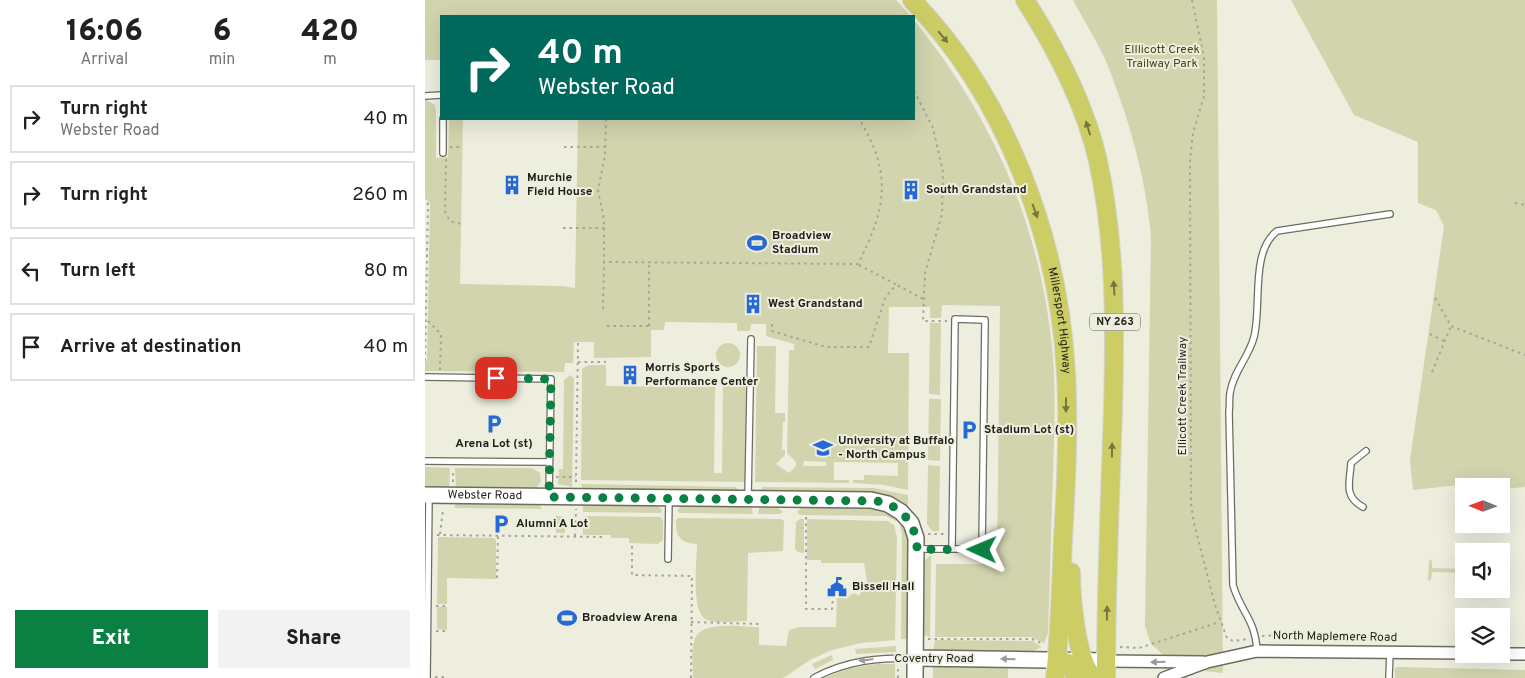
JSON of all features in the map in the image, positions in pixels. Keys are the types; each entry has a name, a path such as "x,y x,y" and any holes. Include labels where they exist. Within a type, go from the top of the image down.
{"main road":[{"name":"Millersport Highway","path":"912,0 954,50 1002,129 1039,224 1054,280 1066,373 1065,487 1055,678"},
{"name":"NY 263","path":"1025,0 1046,33 1083,113 1097,159 1109,222 1115,309 1106,670"},
{"path":"1065,487 1072,535 1071,586 1083,661 1086,669 1094,678"},
{"path":"1057,660 1067,663 1077,678"}],"street":[{"name":"Webster Road","path":"427,495 549,497 576,490 669,498 882,502 895,507 906,517 914,531 917,549 915,678"},
{"name":"North Maplemere Road","path":"1106,670 1207,662 1257,651 1455,653"},
{"path":"1510,654 1525,654"},
{"name":"Coventry Road","path":"915,658 1083,661 1106,670"},
{"name":"North Maplemere Road","path":"1164,678 1207,662"}],"lane":[{"path":"425,96 440,95"},
{"path":"443,120 443,150"},
{"path":"1257,651 1256,637 1248,615 1238,603 1233,585 1229,412 1232,386 1255,335 1262,251 1268,238 1277,232 1390,214"},
{"path":"917,549 982,550 985,320 955,321 952,549"},
{"path":"748,499 751,339"},
{"path":"425,377 551,379 549,497"},
{"path":"1363,507 1354,502 1349,492 1351,463 1366,451"},
{"path":"425,461 549,462"},
{"path":"427,495 427,678"},
{"path":"668,559 669,498"},
{"path":"1389,678 1390,651"},
{"name":"Coventry Road","path":"814,678 851,662 915,658"}],"path":[{"name":"Ellicott Creek Trailway","path":"1192,0 1204,56 1204,96 1193,133 1190,160 1191,504 1208,580 1220,622 1229,640 1300,634 1377,636"},
{"path":"915,93 933,128 943,172 942,214 925,273 923,320 955,321"},
{"path":"603,309 605,228 598,190 605,147 606,120"},
{"path":"858,264 877,222 882,190 881,174 873,144 860,120"},
{"path":"461,224 450,221 445,212 446,156 443,150 462,147"},
{"path":"564,147 605,147"},
{"path":"425,361 428,202"},
{"path":"1515,203 1525,204"},
{"path":"563,228 605,228"},
{"path":"604,262 858,264 923,299"},
{"path":"607,326 649,326 649,262"},
{"path":"772,324 772,331 826,347 869,347 885,298 892,289 899,286"},
{"path":"1435,298 1451,326 1525,355"},
{"path":"426,320 441,334 438,377"},
{"path":"1432,372 1451,326"},
{"path":"1430,334 1444,341"},
{"path":"575,536 578,342"},
{"path":"578,362 606,362"},
{"path":"555,477 576,477"},
{"path":"443,510 438,534 606,537"},
{"path":"806,517 806,609 832,609 833,596"},
{"path":"926,534 952,534"},
{"path":"497,578 498,535"},
{"path":"633,546 632,575 692,576 691,678"},
{"path":"436,606 447,606"},
{"path":"691,622 759,624"},
{"path":"1117,647 1139,648 1220,622"},
{"path":"435,631 446,632"},
{"path":"926,640 1032,639 1043,644"},
{"path":"898,663 898,678"},
{"path":"435,677 445,677"}],"green space":[{"path":"425,0 896,0 910,15 440,15 440,60 425,60"},
{"name":"Elllicott Creek Trailway Park","path":"1073,0 1217,0 1223,673 1178,668 1151,644 1145,626 1151,237 1149,215 1141,171 1115,85 1103,56"},
{"path":"1291,0 1525,0 1525,487 1510,488 1510,478 1455,478 1455,485 1413,490 1410,460 1444,226 1436,210 1418,203 1418,142 1354,115"},
{"path":"915,21 968,96 990,136 1025,220 1038,264 1047,310 1053,357 1054,387 1048,633 1044,643 1031,637 935,637 936,564 997,564 1000,306 942,305 941,318 930,318 930,307 889,307 888,353 909,353 908,490 884,485 853,483 853,480 864,480 864,475 898,476 898,463 834,462 834,480 849,480 849,483 755,482 757,346 776,346 775,413 785,413 782,450 785,450 785,455 776,464 789,473 796,466 796,462 787,453 789,350 794,350 794,344 766,336 766,324 751,324 750,331 737,331 737,323 665,322 664,330 651,330 651,357 594,358 594,342 574,342 573,363 565,363 564,372 425,371 425,361 427,361 430,202 425,199 425,99 435,105 436,158 448,157 449,120 463,120 460,284 562,286 575,288 578,120 915,120","holes":["804,461 826,462 826,466 803,466"]},
{"path":"930,323 941,323 940,395 929,394"},
{"path":"728,343 737,346 740,355 737,364 728,367 719,364 716,355 719,346"},
{"path":"589,365 606,365 606,386 715,387 714,473 722,473 723,383 729,380 743,382 746,388 745,482 581,480 582,369"},
{"path":"570,375 574,378 572,487 558,484 559,469 563,469 564,380"},
{"path":"929,399 941,399 940,461 928,460"},
{"path":"928,465 940,466 939,531 932,531 927,524"},
{"path":"425,467 450,468 449,490 425,489"},
{"path":"455,468 532,468 540,473 541,481 536,489 456,490"},
{"path":"581,484 736,487 739,492 583,491"},
{"path":"763,487 874,488 908,495 908,508 894,499 763,493 760,491"},
{"path":"457,501 539,503 542,509 454,508"},
{"path":"583,503 657,505 662,510 661,513 583,512"},
{"path":"683,505 751,505 753,514 679,513 677,510"},
{"path":"760,505 775,506 783,512 780,514 758,514"},
{"path":"803,506 874,507 880,508 897,518 896,521 886,516 800,515 797,512"},
{"path":"556,516 565,517 565,533 556,533"},
{"path":"586,516 660,517 663,520 663,540 658,544 629,543 629,538 611,538 611,535 583,535 583,520"},
{"path":"678,518 781,519 784,521 783,551 748,553 747,621 716,622 707,620 702,615 698,608 696,597 697,544 680,538 676,526"},
{"path":"804,519 804,553 798,552 795,549 796,522"},
{"path":"807,519 887,521 894,525 897,537 895,640 861,643 832,650 810,660 783,678 693,678 693,646 697,635 703,630 722,626 759,627 759,645 786,646 789,630 799,627 836,627 837,595 842,595 844,599 854,593 859,596 867,581 864,563 821,563 821,560 807,560"},
{"path":"903,525 909,542 907,639 901,639 902,534 900,526"},
{"path":"438,537 494,538 496,541 496,579 447,578 447,604 437,604"},
{"path":"931,555 930,637 924,635 925,560"},
{"path":"1429,559 1432,561 1432,568 1455,569 1455,573 1432,572 1431,580 1428,581"},
{"path":"437,607 447,607 447,630 437,629"},
{"path":"935,640 1033,641 1041,647 1030,653 933,651"},
{"path":"896,646 896,652 856,654 855,649"},
{"path":"832,655 833,660 815,669 812,664"},
{"path":"876,664 895,664 895,678 824,678 846,669"},
{"path":"933,665 1008,666 1008,678 933,678"},
{"path":"1395,668 1525,670 1525,678 1395,678"}],"place":[{"name":"Murchie Field House","path":"512,185"},
{"name":"South Grandstand","path":"911,190"},
{"name":"Broadview Stadium","path":"757,243"},
{"name":"West Grandstand","path":"753,304"},
{"name":"Morris Sports Performance Center","path":"630,375"},
{"name":"Arena Lot (st)","path":"494,424"},
{"name":"Stadium Lot (st)","path":"969,430"},
{"name":"University at Buffalo - North Campus","path":"823,448"},
{"name":"Alumni A Lot","path":"501,524"},
{"name":"Bissell Hall","path":"837,587"},
{"name":"Broadview Arena","path":"567,618"}],"route":[{"path":"496,378 551,379 549,497 876,501 895,507 906,517 914,531 917,549 982,550"}]}
